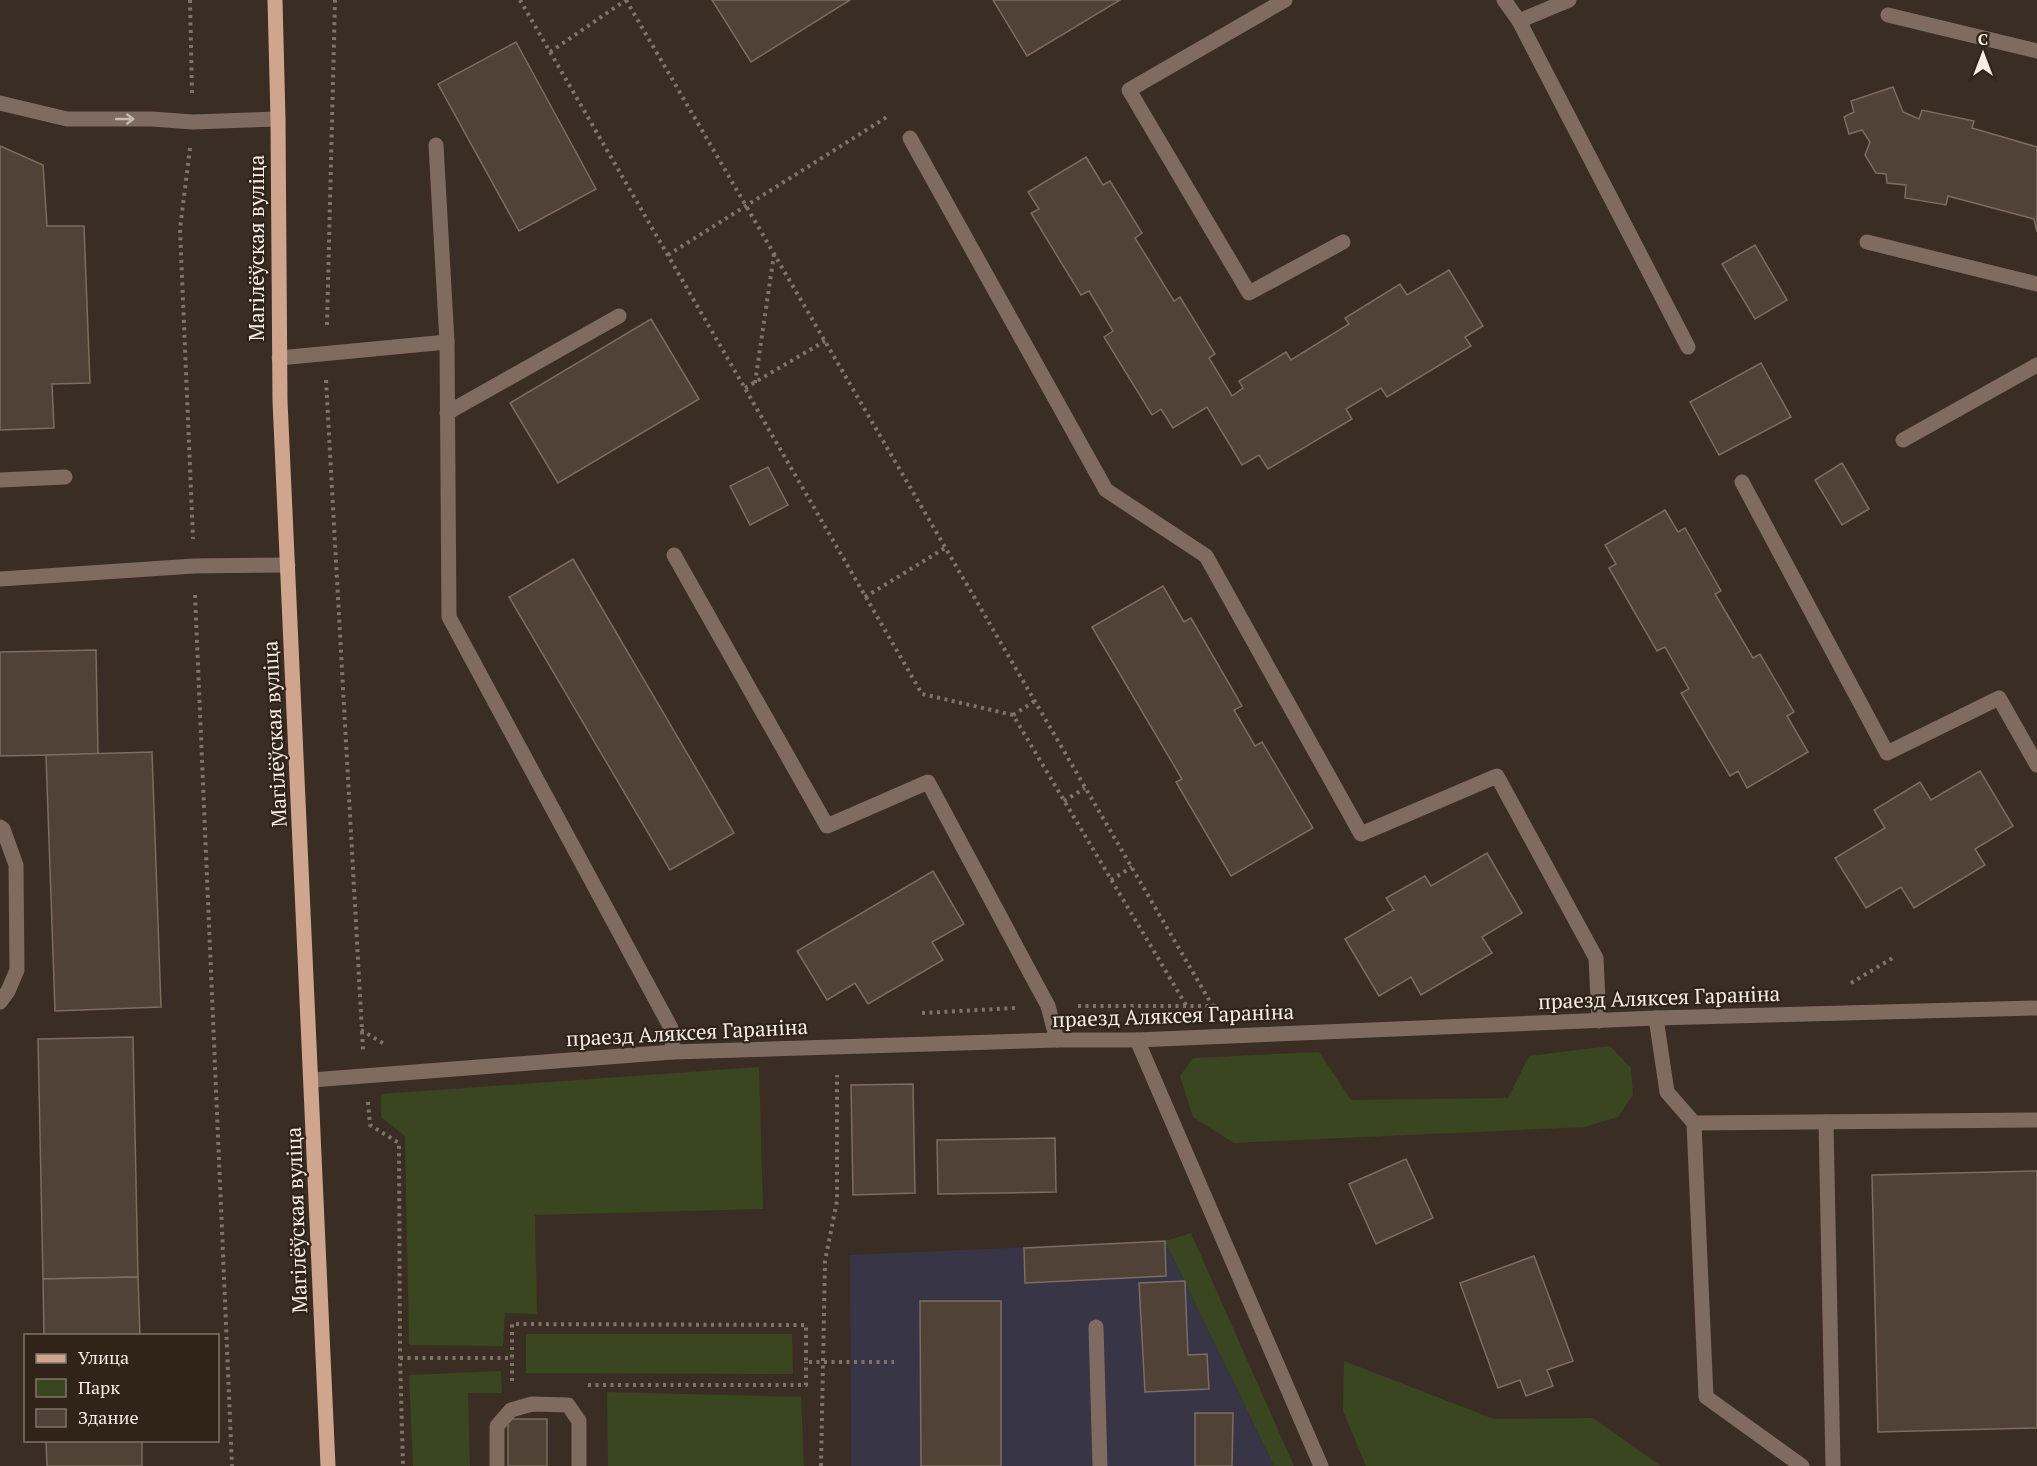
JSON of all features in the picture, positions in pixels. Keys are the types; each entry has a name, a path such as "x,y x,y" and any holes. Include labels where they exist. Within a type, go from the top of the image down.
{"main road":[{"name":"Магілёўская вуліца","path":"275,0 279,358 328,1466"}],"street":[{"path":"1285,0 1129,90 1249,292 1343,242"},
{"path":"1504,0 1520,21 1688,347"},
{"path":"1520,21 1569,0"},
{"path":"1888,15 2037,51"},
{"path":"0,103 67,119 152,118 193,123 278,119"},
{"path":"910,138 1106,490 1206,556 1361,834 1497,776 1596,958 1599,1021"},
{"path":"436,146 447,342 449,617 671,1028 673,1052"},
{"path":"1867,242 2037,284"},
{"path":"447,413 619,316"},
{"path":"279,358 447,342"},
{"path":"1902,440 2037,364"},
{"path":"0,480 65,477"},
{"path":"1742,482 1887,753 1999,698 2037,765"},
{"path":"674,555 827,826 928,782 1048,1006 1057,1040"},
{"path":"0,579 194,566 288,565"},
{"path":"0,827 3,829 16,864 17,970 8,991 0,1002"},
{"name":"праезд Аляксея Гараніна","path":"312,1080 673,1052 1057,1040 1137,1040 1656,1018 2037,1008"},
{"path":"1656,1018 1667,1092 1694,1123 1706,1397 1802,1466"},
{"path":"1137,1040 1321,1466"},
{"path":"1694,1123 2037,1120"},
{"path":"1826,1122 1833,1466"},
{"path":"1096,1327 1100,1466"},
{"path":"497,1466 497,1426 511,1410 532,1404 568,1405 579,1421 579,1466"}],"path":[{"path":"190,0 193,123 180,229 232,1466"},
{"path":"335,0 326,405 361,1030 370,1125 399,1143 400,1358 404,1466"},
{"path":"520,0 922,694 1012,715 1035,701"},
{"path":"550,52 626,0 1212,1006"},
{"path":"668,255 893,113 910,138"},
{"path":"755,382 774,253"},
{"path":"745,388 825,341"},
{"path":"865,597 945,548"},
{"path":"1012,715 1186,1006"},
{"path":"1064,801 1085,788"},
{"path":"1111,880 1132,867"},
{"path":"821,1466 825,1261 837,1201 837,1047"},
{"path":"512,1384 512,1324 806,1325 806,1384 582,1384"},
{"path":"400,1358 512,1358"},
{"path":"806,1362 894,1362"}],"shaded area":[{"path":"1165,1241 1274,1466 851,1466 850,1255"}],"green space":[{"path":"1610,1046 1631,1068 1633,1095 1618,1117 1585,1127 1234,1143 1193,1117 1180,1076 1193,1058 1319,1052 1351,1100 1508,1098 1529,1056"},
{"path":"759,1067 763,1209 535,1215 537,1314 505,1313 503,1346 409,1345 405,1136 381,1117 381,1094"},
{"path":"1191,1233 1294,1466 1274,1466 1165,1241"},
{"path":"526,1334 792,1334 793,1374 526,1373"},
{"path":"1344,1361 1494,1419 1593,1418 1661,1466 1366,1466 1343,1411"},
{"path":"501,1371 502,1393 468,1393 470,1466 413,1466 409,1375"},
{"path":"607,1392 801,1397 804,1466 608,1466"}],"building":[{"path":"712,0 850,0 751,62"},
{"path":"993,0 1120,0 1027,56"},
{"path":"516,42 596,189 519,231 438,84"},
{"path":"1893,87 1903,112 1919,119 1922,110 1974,121 1972,128 2037,147 2037,232 2034,219 1948,196 1946,205 1905,198 1906,185 1887,183 1886,174 1876,173 1865,155 1870,142 1862,130 1849,134 1844,117 1854,112 1851,101"},
{"path":"0,146 43,165 47,226 84,226 90,383 52,384 54,428 0,430"},
{"path":"1086,157 1103,185 1110,181 1142,233 1135,238 1174,301 1180,297 1215,354 1209,358 1232,396 1243,388 1239,381 1286,352 1291,360 1349,324 1345,318 1400,284 1407,295 1449,270 1483,326 1465,337 1471,346 1387,397 1381,388 1346,409 1352,419 1268,469 1259,455 1242,465 1207,407 1173,428 1161,409 1152,415 1104,337 1113,331 1089,291 1081,295 1031,213 1039,209 1028,192"},
{"path":"1755,245 1787,300 1755,319 1722,264"},
{"path":"651,319 699,399 558,483 510,403"},
{"path":"1761,363 1791,417 1719,455 1690,402"},
{"path":"1842,463 1869,509 1842,525 1815,480"},
{"path":"768,467 788,505 750,525 730,486"},
{"path":"1665,510 1678,532 1685,528 1721,591 1715,594 1753,658 1760,654 1794,712 1787,716 1808,752 1747,788 1738,771 1730,776 1681,693 1689,689 1665,647 1657,651 1609,568 1616,564 1605,545"},
{"path":"573,559 734,833 670,870 509,597"},
{"path":"1163,586 1184,622 1191,618 1242,706 1234,710 1255,746 1262,742 1313,828 1231,876 1176,782 1182,779 1092,627"},
{"path":"96,650 98,754 0,756 0,652"},
{"path":"152,752 161,1007 55,1011 46,755"},
{"path":"1980,771 2013,826 1975,849 1985,865 1914,908 1901,887 1866,908 1835,858 1885,828 1874,810 1920,782 1931,800"},
{"path":"1487,853 1522,913 1482,937 1492,953 1421,995 1411,977 1379,996 1345,939 1394,910 1386,898 1425,876 1431,886"},
{"path":"933,871 964,924 932,942 943,960 868,1004 855,983 827,1000 797,951"},
{"path":"133,1037 138,1277 43,1279 38,1039"},
{"path":"913,1084 915,1193 853,1195 851,1085"},
{"path":"1055,1138 1056,1192 938,1194 937,1140"},
{"path":"1406,1159 1433,1218 1376,1244 1349,1184"},
{"path":"2037,1171 2037,1428 1878,1432 1872,1175"},
{"path":"1165,1241 1166,1276 1025,1283 1024,1248"},
{"path":"1534,1256 1573,1361 1547,1370 1553,1386 1526,1396 1520,1380 1498,1388 1460,1283"},
{"path":"138,1277 140,1334 44,1334 43,1279"},
{"path":"1185,1281 1188,1355 1207,1354 1209,1389 1145,1392 1139,1283"},
{"path":"920,1301 1001,1301 1001,1466 921,1466"},
{"path":"1195,1413 1233,1413 1232,1466 1195,1466"},
{"path":"508,1419 547,1419 547,1466 508,1466"},
{"path":"46,1442 142,1442 142,1466 47,1466"}]}
